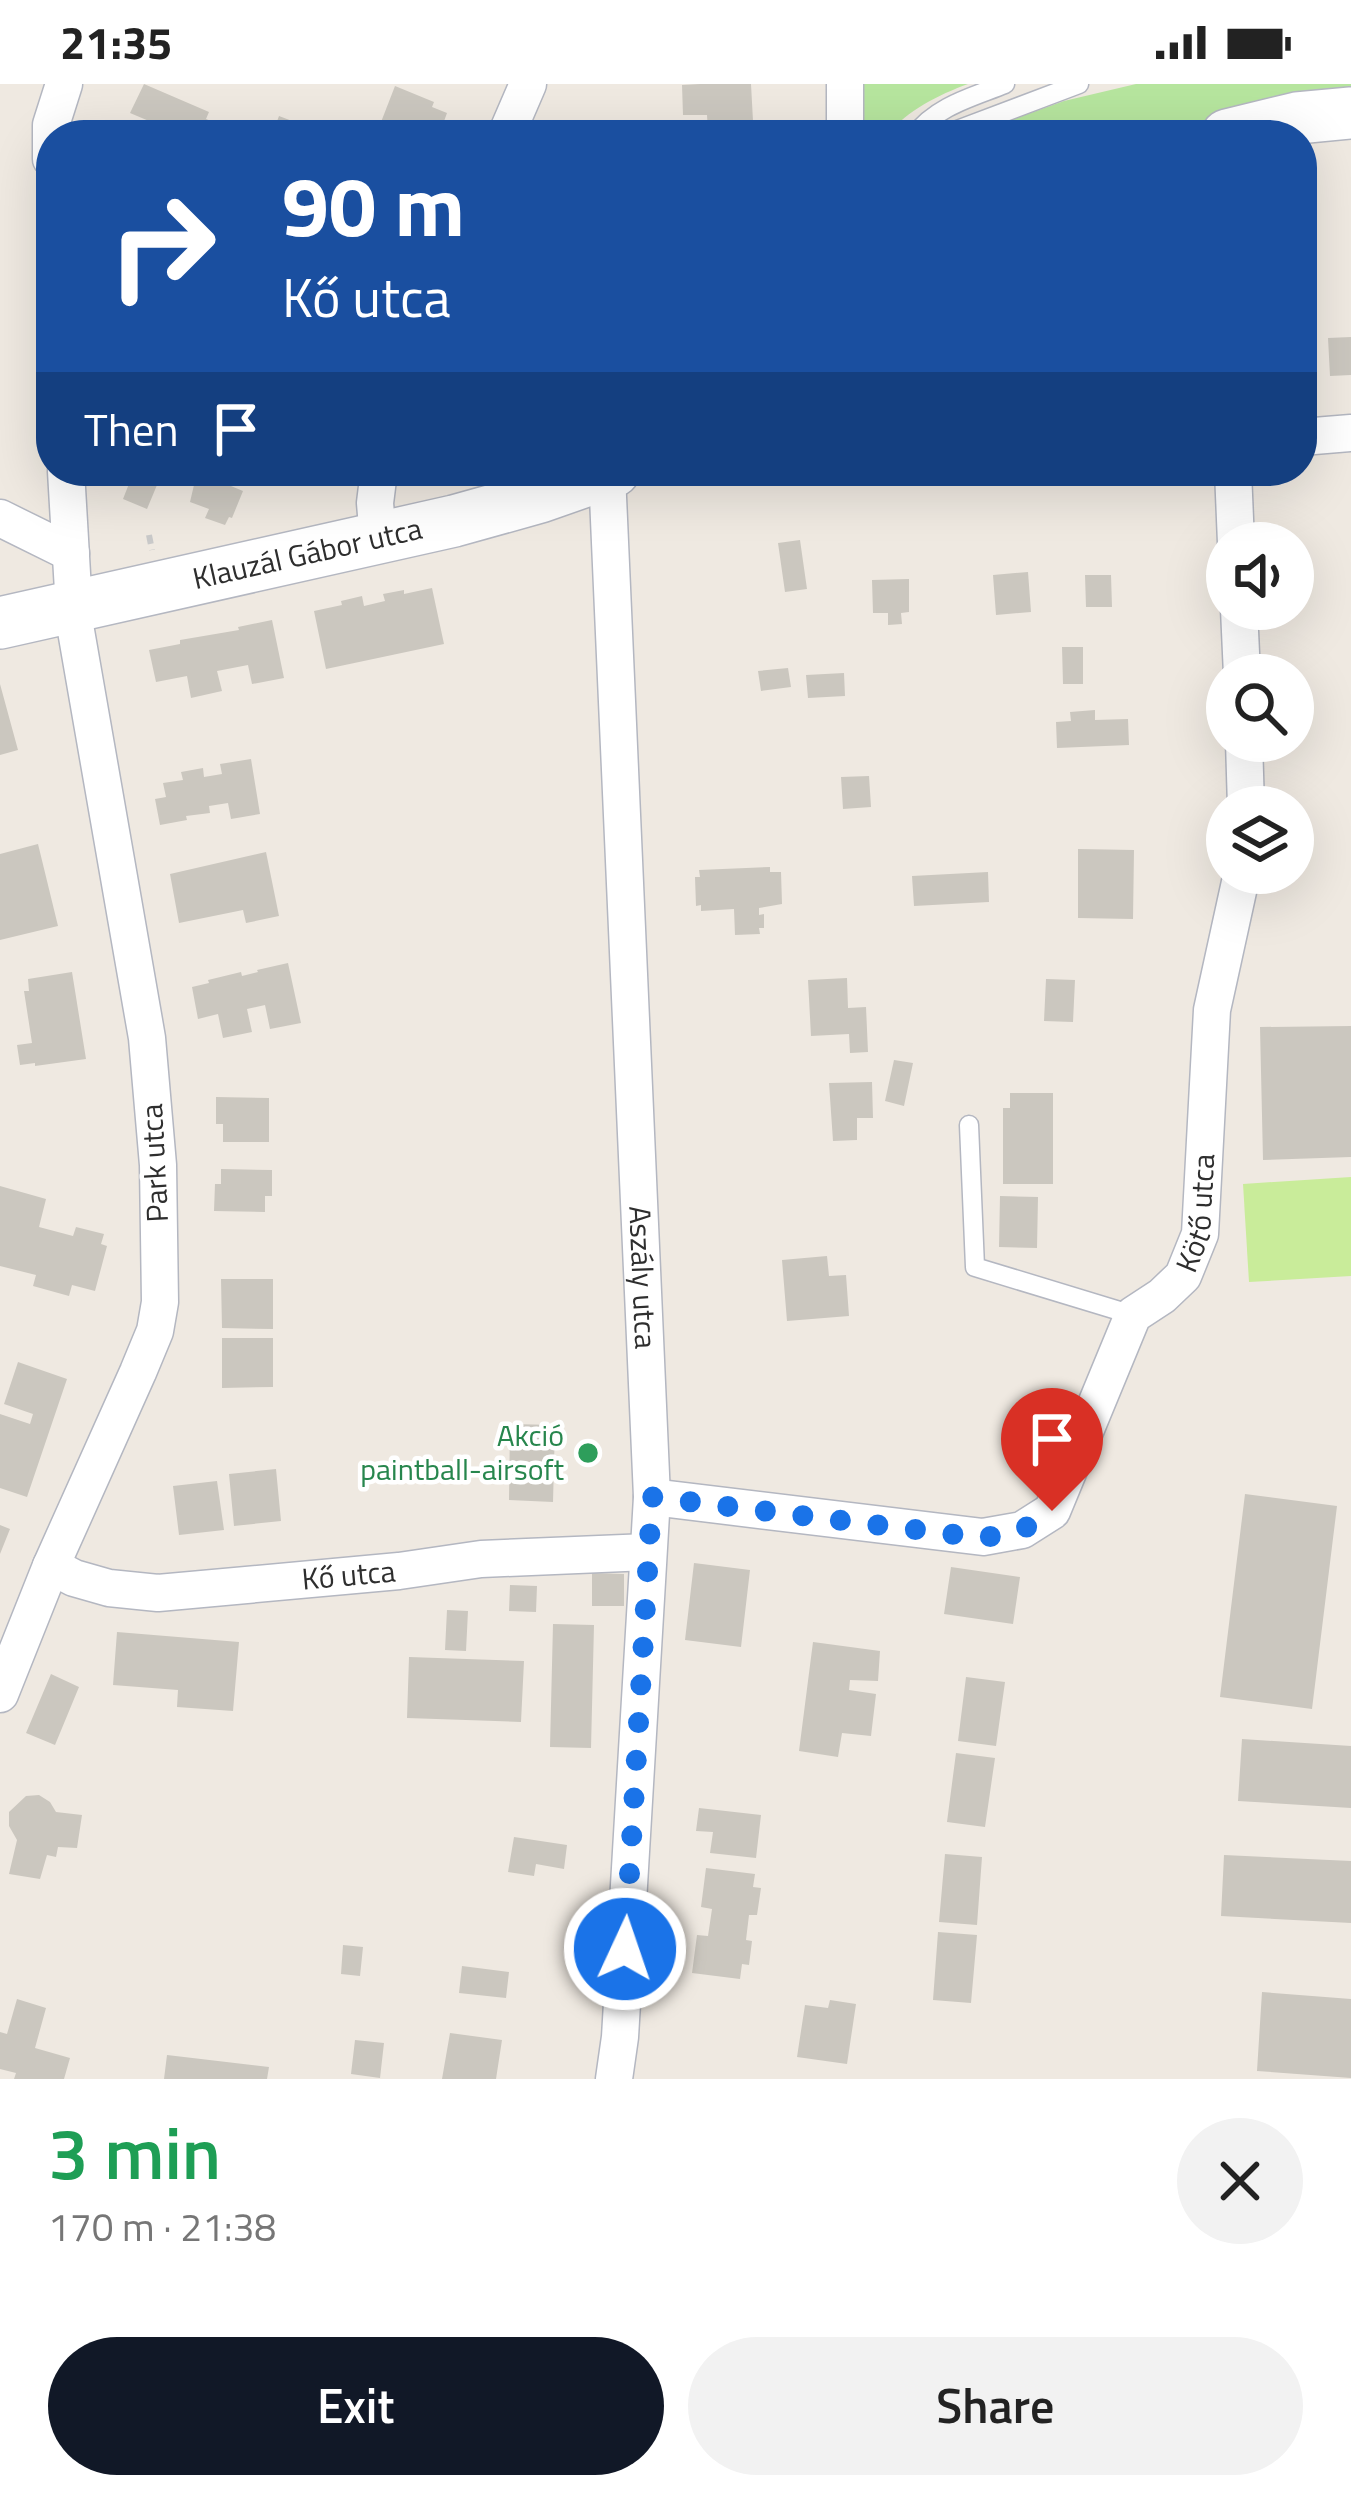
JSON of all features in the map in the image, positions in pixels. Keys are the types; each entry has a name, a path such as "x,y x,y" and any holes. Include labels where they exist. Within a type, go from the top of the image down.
{"street":[{"path":"53,120 64,84"},
{"path":"512,120 527,84"},
{"path":"844,84 845,120"},
{"path":"1289,120 1351,113"},
{"path":"1317,435 1351,434"},
{"name":"Park utca","path":"0,1694 155,1331 160,1302 158,1165 147,1038 73,605 67,486"},
{"path":"377,486 378,538"},
{"name":"Klauzál Gábor utca","path":"0,623 378,538 571,486"},
{"name":"Aszály utca","path":"612,486 652,1497 614,2079"},
{"path":"1234,486 1235,522"},
{"path":"0,518 71,553"},
{"name":"Kötő utca","path":"1133,1315 1184,1276 1199,1234 1212,1010 1237,894"},
{"path":"652,1497 983,1538 1022,1530 1052,1511 1133,1315"},
{"name":"Kő utca","path":"51,1566 109,1588 158,1593 481,1559 648,1552"}],"lane":[{"path":"928,120 951,105 1005,84"},
{"path":"984,120 1079,84"},
{"path":"969,1125 975,1267 1133,1315"}],"green space":[{"path":"857,84 968,84 902,120 856,120"},
{"path":"1136,84 1351,84 1351,88 1212,120 1011,120"},
{"path":"1351,1177 1351,1276 1249,1282 1243,1184"}],"building":[{"path":"144,84 209,112 208,120 147,120 130,113"},
{"path":"751,84 753,120 683,115 682,85"},
{"path":"395,86 434,102 432,107 447,113 444,120 382,120"},
{"path":"1351,337 1351,375 1330,376 1328,338"},
{"path":"128,486 157,486 147,509 123,499"},
{"path":"194,486 231,486 243,491 225,525 205,518 209,509 190,502"},
{"path":"800,540 807,589 785,592 778,543"},
{"path":"1028,572 1031,612 996,615 993,575"},
{"path":"1085,575 1111,575 1112,607 1086,607"},
{"path":"909,579 909,612 901,613 902,624 888,625 888,613 873,613 872,580"},
{"path":"432,588 444,644 326,669 314,611 362,596 364,606 385,601 383,594"},
{"path":"272,620 284,678 252,684 248,665 217,671 222,691 191,698 187,676 156,682 149,650"},
{"path":"1062,647 1083,647 1083,684 1063,684"},
{"path":"788,668 791,687 761,691 758,671"},
{"path":"844,673 845,696 808,698 806,675"},
{"path":"0,684 18,750 0,755"},
{"path":"1095,710 1095,720 1128,719 1129,745 1057,748 1056,722 1071,721 1070,712"},
{"path":"251,759 260,814 231,819 228,803 209,806 210,813 160,825 155,799 166,797 163,783 183,780 181,772 203,768 204,777 222,774 220,764"},
{"path":"869,776 871,807 843,809 841,777"},
{"path":"38,844 58,926 0,940 0,854"},
{"path":"1078,849 1134,850 1133,919 1078,918"},
{"path":"266,852 279,916 246,923 243,910 179,923 170,874"},
{"path":"770,867 770,872 781,872 782,904 759,908 759,915 764,914 760,934 735,935 734,909 701,911 701,905 696,906 699,870"},
{"path":"988,872 989,902 914,906 912,876"},
{"path":"288,963 301,1023 270,1029 265,1005 247,1009 252,1032 223,1038 218,1014 198,1019 192,987"},
{"path":"72,972 86,1059 20,1065 17,1045 32,1043 24,991 29,991 28,979"},
{"path":"847,978 848,1008 866,1007 868,1052 850,1053 849,1034 811,1036 808,980"},
{"path":"1046,979 1075,980 1073,1022 1044,1021"},
{"path":"1351,1026 1351,1157 1263,1160 1260,1027"},
{"path":"894,1060 913,1063 904,1106 885,1101"},
{"path":"872,1082 873,1118 857,1118 857,1140 833,1141 829,1083"},
{"path":"1010,1093 1053,1093 1053,1184 1003,1184 1003,1108 1010,1108"},
{"path":"216,1097 269,1098 269,1142 223,1142 223,1124 216,1124"},
{"path":"221,1169 272,1170 272,1196 265,1196 265,1212 214,1211"},
{"path":"0,1186 46,1199 39,1227 73,1236 76,1227 104,1234 101,1244 107,1246 95,1291 72,1285 69,1296 33,1286 36,1275 0,1266"},
{"path":"1000,1196 1038,1197 1037,1248 999,1247"},
{"path":"827,1256 829,1276 846,1275 849,1316 787,1321 782,1260"},
{"path":"221,1279 273,1279 273,1329 222,1328"},
{"path":"222,1338 273,1338 273,1387 222,1388"},
{"path":"18,1362 67,1379 27,1497 0,1488 0,1414 30,1424 33,1414 4,1404"},
{"path":"510,1424 555,1425 553,1502 509,1500"},
{"path":"276,1469 281,1521 234,1526 229,1474"},
{"path":"217,1481 224,1530 179,1535 173,1486"},
{"path":"1245,1494 1337,1506 1312,1709 1220,1697"},
{"path":"0,1525 10,1529 0,1554"},
{"path":"694,1563 750,1570 741,1647 685,1640"},
{"path":"951,1567 1020,1577 1013,1624 944,1614"},
{"path":"592,1573 624,1574 624,1606 592,1606"},
{"path":"510,1585 537,1586 536,1612 509,1611"},
{"path":"447,1610 468,1611 466,1651 445,1650"},
{"path":"553,1624 594,1625 591,1748 550,1747"},
{"path":"117,1632 239,1642 233,1711 177,1707 178,1690 113,1685"},
{"path":"813,1642 880,1651 878,1681 850,1680 849,1690 876,1694 871,1736 842,1733 838,1757 799,1751"},
{"path":"409,1657 524,1661 521,1722 407,1718"},
{"path":"51,1674 79,1687 55,1745 26,1733"},
{"path":"966,1677 1005,1682 996,1746 958,1741"},
{"path":"1242,1739 1351,1746 1351,1808 1238,1801"},
{"path":"956,1753 995,1758 985,1827 947,1822"},
{"path":"39,1795 56,1812 82,1815 77,1848 58,1847 56,1857 47,1855 40,1879 9,1874 17,1840 9,1826 9,1812 26,1796"},
{"path":"699,1808 761,1815 756,1858 710,1853 713,1832 696,1831"},
{"path":"514,1837 567,1845 564,1869 536,1864 534,1876 508,1872"},
{"path":"945,1854 982,1857 977,1925 939,1922"},
{"path":"1224,1855 1351,1861 1351,1923 1221,1916"},
{"path":"706,1868 755,1874 753,1887 761,1888 757,1915 749,1915 749,1965 742,1964 740,1979 692,1973 697,1935 708,1936 712,1909 701,1907"},
{"path":"938,1932 977,1935 971,2003 933,2000"},
{"path":"343,1945 363,1947 360,1976 341,1974"},
{"path":"462,1966 509,1972 506,1998 459,1993"},
{"path":"1262,1992 1351,1999 1351,2078 1257,2071"},
{"path":"17,1999 46,2008 35,2048 70,2058 64,2079 14,2079 16,2073 0,2069 0,2032 7,2034"},
{"path":"830,2000 856,2004 847,2064 797,2057 805,2005 828,2008"},
{"path":"450,2033 502,2040 496,2079 442,2079"},
{"path":"355,2040 384,2043 380,2078 351,2074"},
{"path":"167,2055 269,2067 267,2079 164,2079"}],"place":[{"name":"Akció paintball-airsoft","path":"588,1453"}],"route":[{"path":"625,1949 652,1497 983,1538 1022,1530 1052,1511"}]}
